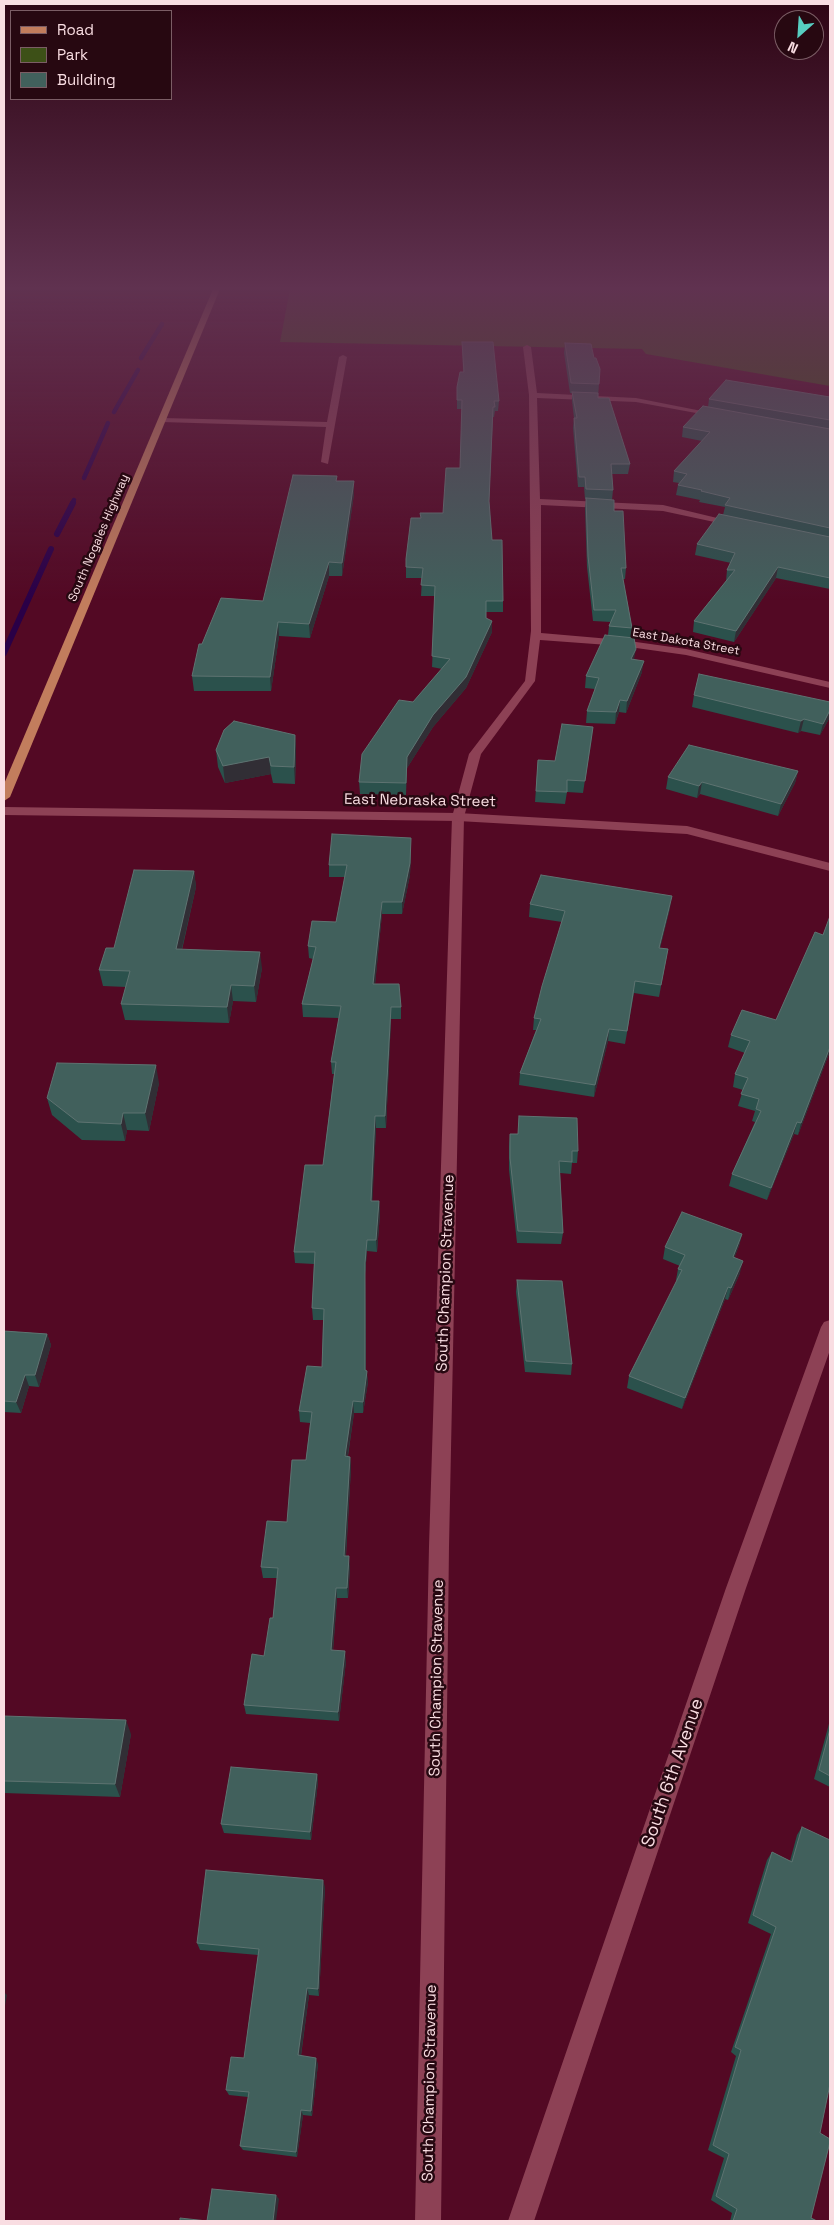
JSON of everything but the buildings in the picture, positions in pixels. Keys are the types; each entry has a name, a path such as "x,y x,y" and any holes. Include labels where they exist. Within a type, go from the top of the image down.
{"main road":[{"name":"South Nogales Highway","path":"4,797 173,393"}],"street":[{"path":"325,462 337,393"},
{"path":"532,395 636,400 723,416"},
{"name":"South Champion Stravenue","path":"428,2221 439,1546 458,817 475,754 530,681 536,636 536,502 532,395"},
{"path":"162,420 331,425"},
{"path":"536,502 663,508 747,526"},
{"name":"East Dakota Street","path":"536,636 622,643 686,652 830,685"},
{"name":"East Nebraska Street","path":"4,811 458,817 687,830 830,867"},
{"name":"South 6th Avenue","path":"521,2221 736,1588 830,1327"}],"waterway":[{"path":"114,412 125,393"},
{"path":"84,478 108,423"},
{"path":"72,504 74,500"},
{"path":"57,534 73,503"},
{"path":"4,653 51,549"}]}
